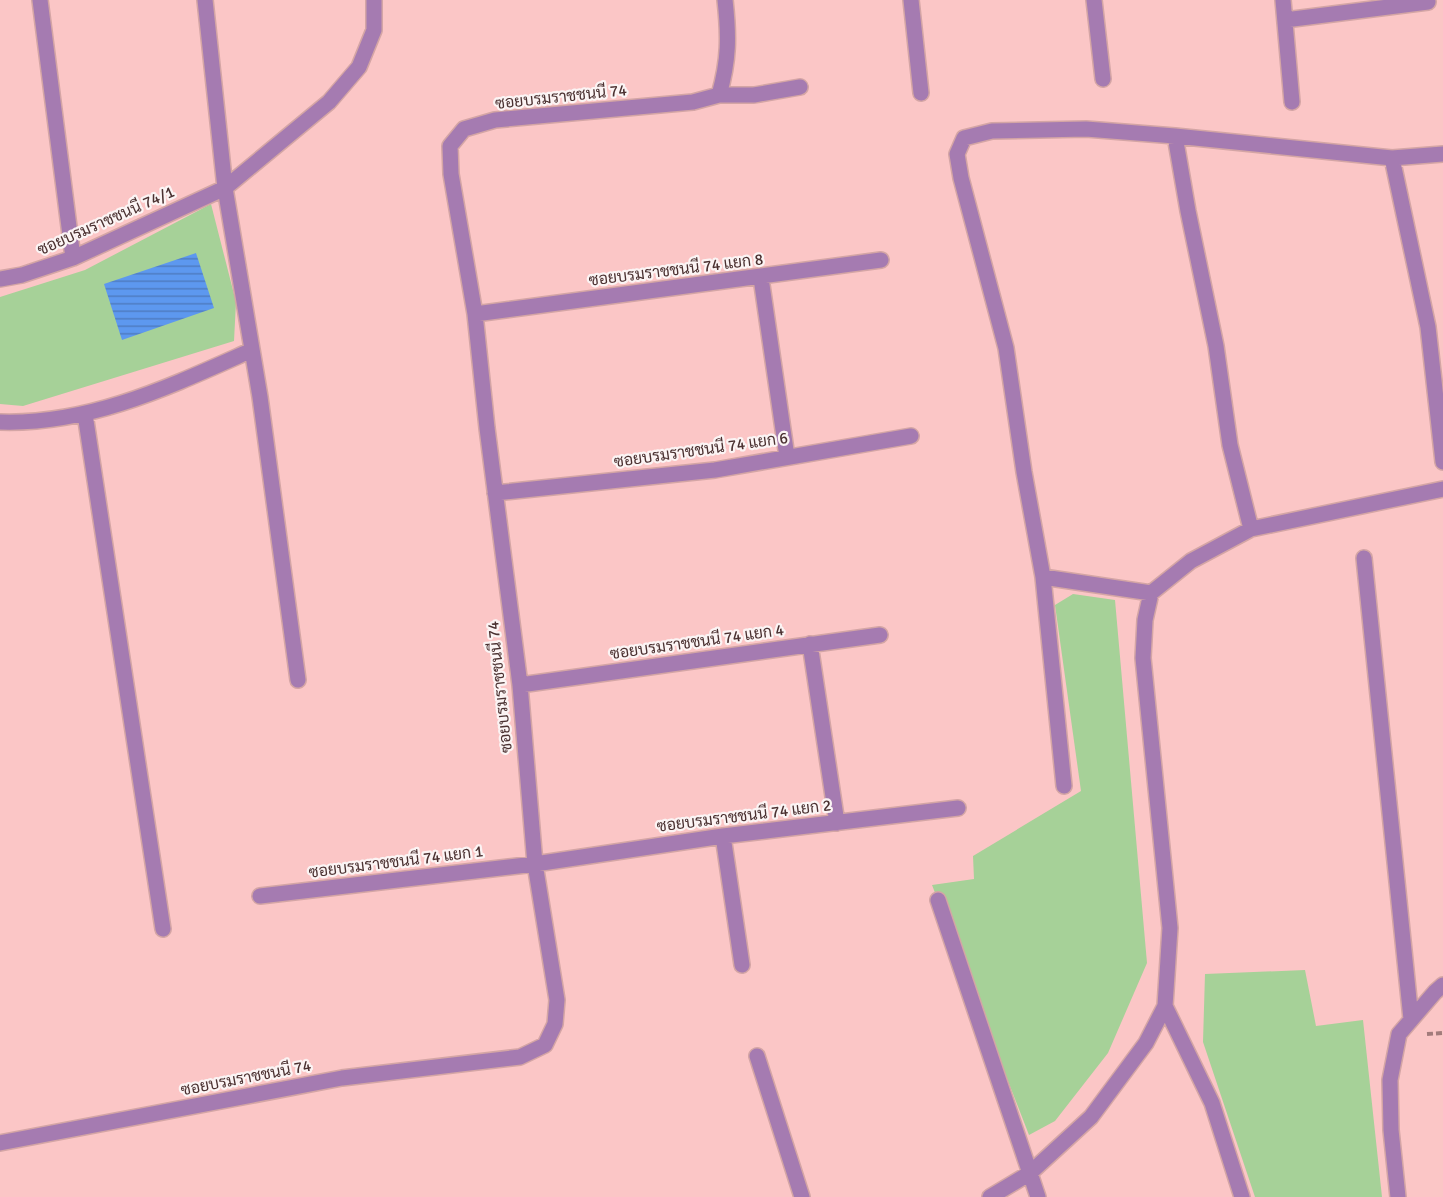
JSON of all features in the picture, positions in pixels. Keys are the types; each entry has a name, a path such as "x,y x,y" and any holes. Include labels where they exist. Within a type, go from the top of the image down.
{"street":[{"path":"40,0 73,258"},
{"path":"206,0 225,188 252,350 298,680"},
{"name":"ซอยบรมราชชนนี 74/1","path":"0,279 22,275 73,258 225,188 329,102 358,67 374,30 374,0"},
{"path":"719,95 727,69 728,29 725,0"},
{"path":"910,0 921,93"},
{"path":"1094,0 1103,79"},
{"path":"1283,0 1292,102"},
{"path":"1285,20 1428,2"},
{"name":"ซอยบรมราชชนนี 74","path":"0,1143 342,1078 520,1057 545,1045 555,1024 557,1000 536,864 520,685 475,314 451,165 450,146 464,129 495,120 693,102 719,95 754,95 800,87"},
{"path":"1064,786 1042,577 1006,348 961,178 957,154 964,138 992,131 1086,129 1392,158 1443,154"},
{"path":"1175,136 1216,346 1230,445 1251,529"},
{"path":"1392,158 1428,327 1443,462"},
{"name":"ซอยบรมราชชนนี 74 แยก 8","path":"475,314 761,278 881,260"},
{"path":"761,278 787,457"},
{"path":"0,422 27,423 86,414 158,392 252,350"},
{"path":"86,414 163,929"},
{"name":"ซอยบรมราชชนนี 74 แยก 6","path":"495,492 715,470 911,436"},
{"path":"990,1197 1030,1173 1092,1118 1146,1043 1165,1006 1170,928 1143,658 1145,620 1151,593 1191,561 1251,529 1443,489"},
{"path":"1364,558 1411,1019"},
{"path":"1042,577 1151,593"},
{"name":"ซอยบรมราชชนนี 74 แยก 4","path":"520,685 880,635"},
{"path":"810,644 837,823"},
{"name":"ซอยบรมราชชนนี 74 แยก 2","path":"536,864 723,836 958,808"},
{"path":"723,836 742,965"},
{"name":"ซอยบรมราชชนนี 74 แยก 1","path":"260,896 536,864"},
{"path":"938,900 1038,1197"},
{"path":"1398,1197 1391,1130 1390,1080 1399,1034 1434,992 1443,985"},
{"path":"1165,1006 1212,1103 1242,1197"},
{"path":"757,1056 802,1197"}],"green space":[{"path":"211,204 236,302 234,341 23,406 0,404 0,297 85,270"},
{"path":"1073,594 1115,600 1147,963 1108,1053 1055,1121 1029,1135 932,885 974,879 973,856 1081,791 1055,605"},
{"path":"1305,970 1316,1026 1363,1020 1382,1197 1255,1197 1203,1042 1205,974"}],"water":[{"path":"196,253 214,308 122,340 104,284"}]}
